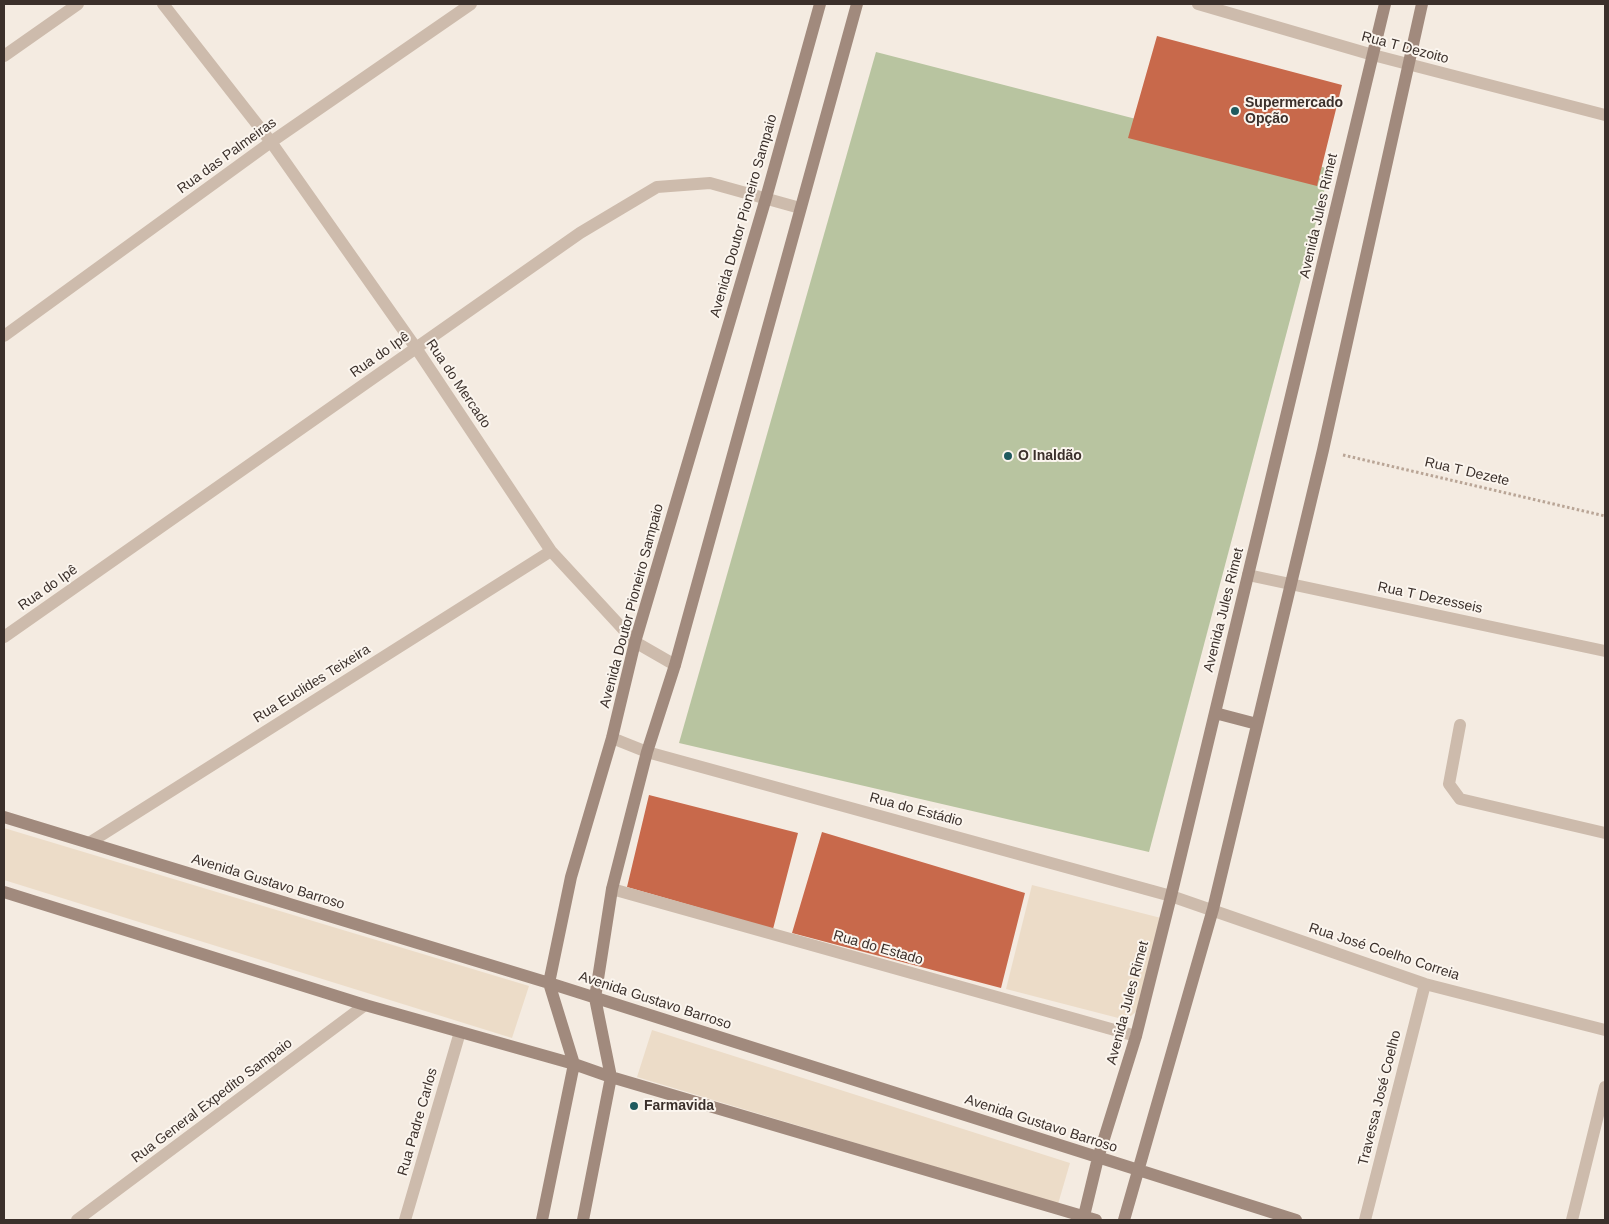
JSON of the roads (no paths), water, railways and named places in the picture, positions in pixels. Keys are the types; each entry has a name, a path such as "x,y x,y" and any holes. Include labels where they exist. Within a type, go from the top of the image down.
{"street":[{"path":"4,56 78,4"},
{"name":"Rua do Mercado","path":"163,4 271,142 416,348 551,551 635,642 675,665"},
{"name":"Rua das Palmeiras","path":"4,336 271,142 471,4"},
{"name":"Avenida Doutor Pioneiro Sampaio","path":"548,983 571,877 612,738 635,642 766,198 820,4"},
{"path":"583,1220 611,1077 595,998 612,889 647,752 675,665 858,4"},
{"name":"Rua T Dezoito","path":"1198,4 1373,55 1605,115"},
{"name":"Avenida Jules Rimet","path":"1088,1219 1098,1158 1136,1036 1171,896 1385,4"},
{"path":"1124,1220 1213,909 1323,450 1422,4"},
{"name":"Rua do Ipê","path":"4,637 580,233 657,187 710,182 800,208"},
{"name":"Rua Euclides Teixeira","path":"89,843 551,551"},
{"name":"Rua T Dezesseis","path":"1248,575 1605,651"},
{"path":"1215,713 1257,724"},
{"path":"1460,725 1449,784 1460,798 1605,833"},
{"name":"Rua do Estádio","path":"612,738 647,752 1213,909"},
{"name":"Avenida Gustavo Barroso","path":"4,817 548,983 1296,1220"},
{"name":"Rua do Estado","path":"612,889 1136,1036"},
{"path":"4,892 366,1005 574,1064 611,1077 1088,1219"},
{"name":"Rua José Coelho Correia","path":"1213,909 1425,984 1605,1030"},
{"path":"542,1220 574,1064 548,983"},
{"name":"Travessa José Coelho","path":"1365,1220 1425,984"},
{"name":"Rua General Expedito Sampaio","path":"77,1220 366,1005"},
{"name":"Rua Padre Carlos","path":"405,1220 460,1032"},
{"path":"1572,1220 1605,1086"}],"place":[{"name":"Supermercado Opção","path":"1235,111"},
{"name":"O Inaldão","path":"1008,456"},
{"name":"Farmavida","path":"634,1106"}]}
